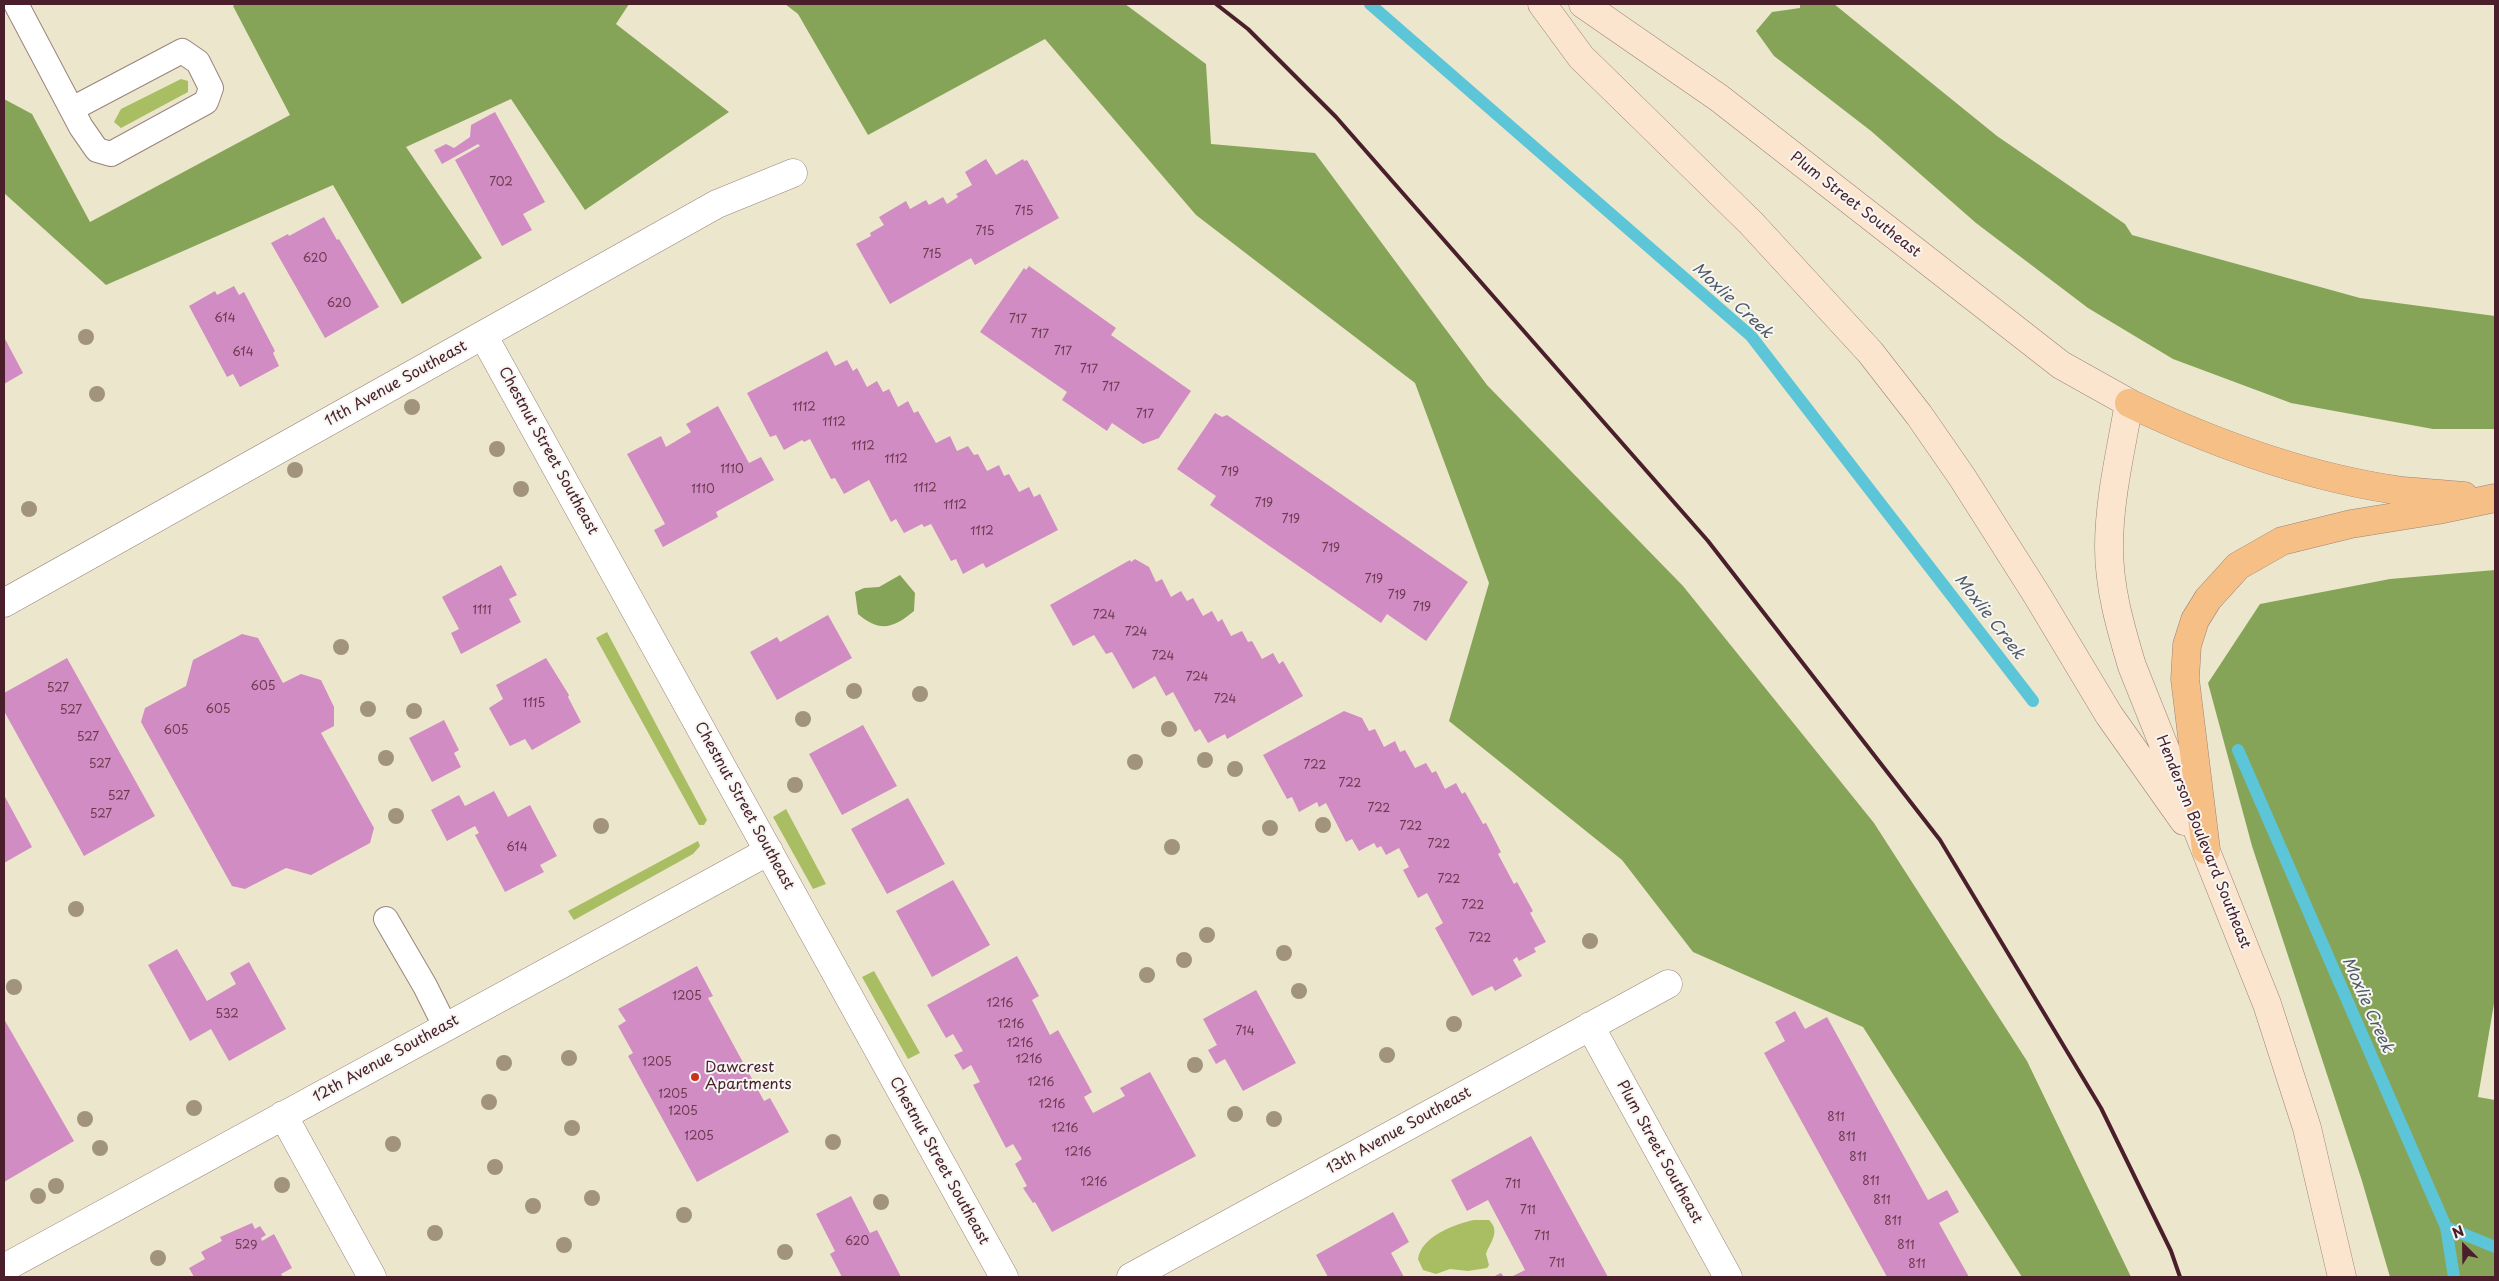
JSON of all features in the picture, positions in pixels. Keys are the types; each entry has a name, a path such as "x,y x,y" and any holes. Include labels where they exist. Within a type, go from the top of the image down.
{"highway":[{"path":"2128,403 2179,427 2231,446 2276,462 2337,478 2403,491 2495,497"},
{"path":"2206,850 2185,679 2187,645 2195,620 2217,588 2238,566 2282,541 2351,524 2438,510 2495,497"}],"main road":[{"path":"1542,4 1581,57 1751,223 1870,352 1919,415 1962,477 2037,594 2109,715 2149,774 2206,850"},
{"name":"Plum Street Southeast","path":"1583,4 1720,98 2061,365 2128,403"},
{"name":"Henderson Boulevard Southeast","path":"2128,403 2110,518 2109,547 2115,609 2132,666 2267,1004 2307,1128 2342,1277"}],"street":[{"name":"11th Avenue Southeast","path":"5,599 717,204 794,173"},
{"name":"Chestnut Street Southeast","path":"483,335 1004,1277"},
{"name":"12th Avenue Southeast","path":"4,1268 768,851"},
{"name":"13th Avenue Southeast","path":"1131,1277 1668,984"},
{"name":"Plum Street Southeast","path":"1590,1026 1720,1274"},
{"path":"284,1115 372,1277"}],"lane":[{"path":"16,4 72,109 97,150 111,154 206,102 211,88 198,62 182,51 72,109"},
{"path":"386,919 425,986 445,1026"}],"green space":[{"path":"235,4 629,4 616,24 729,112 585,210 511,99 406,147 482,258 402,304 333,185 106,285 4,193 4,99 32,114 90,222 290,115 233,6"},
{"path":"785,4 1125,4 1206,64 1211,144 1315,153 1487,385 1683,586 1874,823 2027,1061 2131,1277 2022,1277 1863,1027 1693,952 1622,860 1449,721 1489,583 1415,383 1196,215 1045,39 868,135 798,14"},
{"path":"1800,4 1834,4 1997,136 2125,224 2132,235 2360,298 2495,316 2495,429 2433,429 2291,403 2173,359 2088,308 1976,223 1871,131 1774,56 1756,31 1772,12 1800,8"},
{"path":"181,79 188,81 188,92 121,128 114,122 121,109"},
{"path":"2495,570 2495,998 2478,1097 2495,1100 2495,1277 2390,1277 2362,1181 2252,846 2208,683 2260,604 2390,579"},
{"path":"900,575 915,593 914,611 900,621 887,626 873,624 858,614 855,592 864,588 879,587"},
{"path":"607,632 707,820 704,825 699,825 596,638"},
{"path":"786,809 826,884 813,889 773,817"},
{"path":"698,841 700,846 693,854 574,920 568,911"},
{"path":"874,971 920,1053 908,1059 862,977"},
{"path":"1474,1220 1489,1220 1494,1229 1486,1254 1489,1265 1487,1268 1468,1271 1450,1269 1436,1274 1423,1270 1418,1259 1420,1251 1425,1244 1448,1228"}],"building":[{"path":"495,112 545,202 523,214 532,230 502,246 455,160 480,146 478,144 442,164 434,150 446,144 454,148 470,137 471,125"},
{"path":"986,159 996,175 1023,159 1024,161 1027,160 1059,218 975,265 971,258 890,304 856,244 871,236 870,233 884,225 879,217 906,201 910,209 926,200 929,205 943,197 947,204 958,197 956,194 972,185 965,172"},
{"path":"324,217 379,307 325,338 271,243 288,234 289,236"},
{"path":"1029,266 1116,328 1111,335 1191,391 1159,438 1143,444 1112,423 1107,431 1062,400 1067,392 980,332 1024,268 1026,270"},
{"path":"234,286 239,295 244,292 275,351 273,353 279,366 240,387 233,374 227,377 189,306 215,291 217,295"},
{"path":"4,337 23,373 4,384"},
{"path":"827,351 835,366 847,360 853,371 857,368 867,387 877,381 883,392 889,389 898,407 908,401 914,413 918,411 936,443 950,436 957,451 968,446 974,455 978,454 987,471 999,465 1004,476 1009,474 1019,492 1029,487 1034,497 1040,494 1058,530 986,568 983,563 963,574 956,559 951,561 931,524 924,527 922,524 904,533 896,519 891,522 869,480 844,494 835,478 831,479 810,439 804,442 802,440 784,450 776,435 770,437 747,393"},
{"path":"718,406 749,463 761,457 774,480 716,512 718,517 663,547 654,530 665,524 627,454 661,436 666,447 691,432 686,424"},
{"path":"1215,413 1222,417 1227,415 1468,582 1426,641 1387,614 1381,623 1210,505 1216,496 1177,469"},
{"path":"1135,559 1149,567 1156,582 1162,579 1171,597 1181,591 1187,601 1193,598 1203,616 1212,611 1218,622 1222,619 1231,636 1242,631 1248,642 1252,641 1262,659 1273,653 1279,664 1283,661 1303,696 1227,739 1225,734 1208,743 1200,729 1195,732 1173,692 1166,696 1155,676 1133,689 1112,652 1106,654 1094,635 1073,646 1050,605 1130,560 1131,562"},
{"path":"501,565 517,595 509,599 521,622 461,654 451,633 459,629 442,597"},
{"path":"828,615 852,658 777,700 750,652 777,637 780,642"},
{"path":"242,634 258,638 283,683 301,674 321,680 334,707 334,726 321,733 374,828 370,843 311,875 286,868 245,889 232,886 141,722 145,708 186,686 193,660"},
{"path":"67,658 155,816 84,856 4,711 4,693"},
{"path":"546,658 569,695 568,697 581,722 532,750 525,739 510,746 489,708 503,699 496,685"},
{"path":"1344,711 1362,718 1369,731 1375,729 1384,747 1395,741 1400,752 1405,750 1415,768 1426,763 1432,773 1436,771 1445,789 1456,783 1462,794 1465,792 1483,824 1486,823 1501,852 1498,854 1514,884 1517,882 1533,911 1530,913 1546,942 1534,948 1536,952 1519,961 1517,957 1513,960 1522,976 1495,991 1492,986 1472,996 1435,928 1443,923 1427,893 1418,898 1403,870 1409,867 1399,848 1386,855 1381,846 1377,848 1374,843 1359,851 1352,839 1346,842 1326,803 1319,807 1317,802 1299,812 1292,797 1287,799 1263,755"},
{"path":"444,720 459,750 454,753 461,767 432,782 409,738"},
{"path":"863,725 897,786 842,815 809,754"},
{"path":"494,791 508,817 530,805 557,856 540,865 544,872 505,892 475,835 479,833 475,826 447,841 431,810 459,795 465,806"},
{"path":"4,795 32,847 4,863"},
{"path":"908,798 945,864 887,894 851,829"},
{"path":"953,880 990,945 932,977 896,911"},
{"path":"177,949 207,1001 236,984 230,973 249,962 286,1029 229,1061 211,1029 190,1041 148,965"},
{"path":"1017,956 1039,996 1032,1000 1050,1035 1058,1030 1092,1092 1084,1097 1093,1113 1125,1096 1120,1088 1150,1072 1196,1156 1052,1232 1035,1202 1033,1203 1023,1188 1027,1186 1015,1164 1022,1159 1013,1144 1006,1148 973,1085 980,1082 971,1065 963,1070 954,1055 963,1051 953,1034 946,1038 927,1005"},
{"name":"Dawcrest Apartments","path":"697,966 713,996 708,998 764,1101 770,1098 789,1132 697,1182 628,1056 633,1053 618,1026 626,1021 618,1009"},
{"path":"1256,990 1296,1063 1243,1091 1225,1059 1216,1064 1208,1050 1217,1045 1203,1019"},
{"path":"1795,1011 1805,1029 1827,1017 1928,1200 1947,1190 1959,1212 1939,1223 1969,1277 1887,1277 1764,1053 1785,1041 1775,1022"},
{"path":"4,1019 74,1141 4,1182"},
{"path":"1531,1136 1608,1277 1511,1277 1525,1270 1488,1200 1467,1211 1451,1180"},
{"path":"851,1196 870,1233 877,1230 901,1277 842,1277 830,1254 835,1251 816,1214"},
{"path":"1393,1212 1409,1242 1391,1253 1404,1277 1328,1277 1316,1255"},
{"path":"252,1223 255,1229 260,1226 266,1235 261,1238 262,1241 274,1234 292,1268 281,1274 283,1277 194,1277 189,1268 205,1259 201,1252 222,1241 220,1237"},
{"path":"1501,1273 1504,1277 1493,1277"}],"waterway":[{"name":"Moxlie Creek","path":"1370,4 1751,336 2033,701"},
{"name":"Moxlie Creek","path":"2238,750 2446,1227 2454,1277"},
{"path":"2446,1227 2495,1247"}],"railway":[{"path":"1216,4 1248,29 1336,117 1708,541 1940,840 2101,1108 2171,1251 2180,1277"}],"place":[{"name":"Dawcrest Apartments","path":"695,1077"}]}
